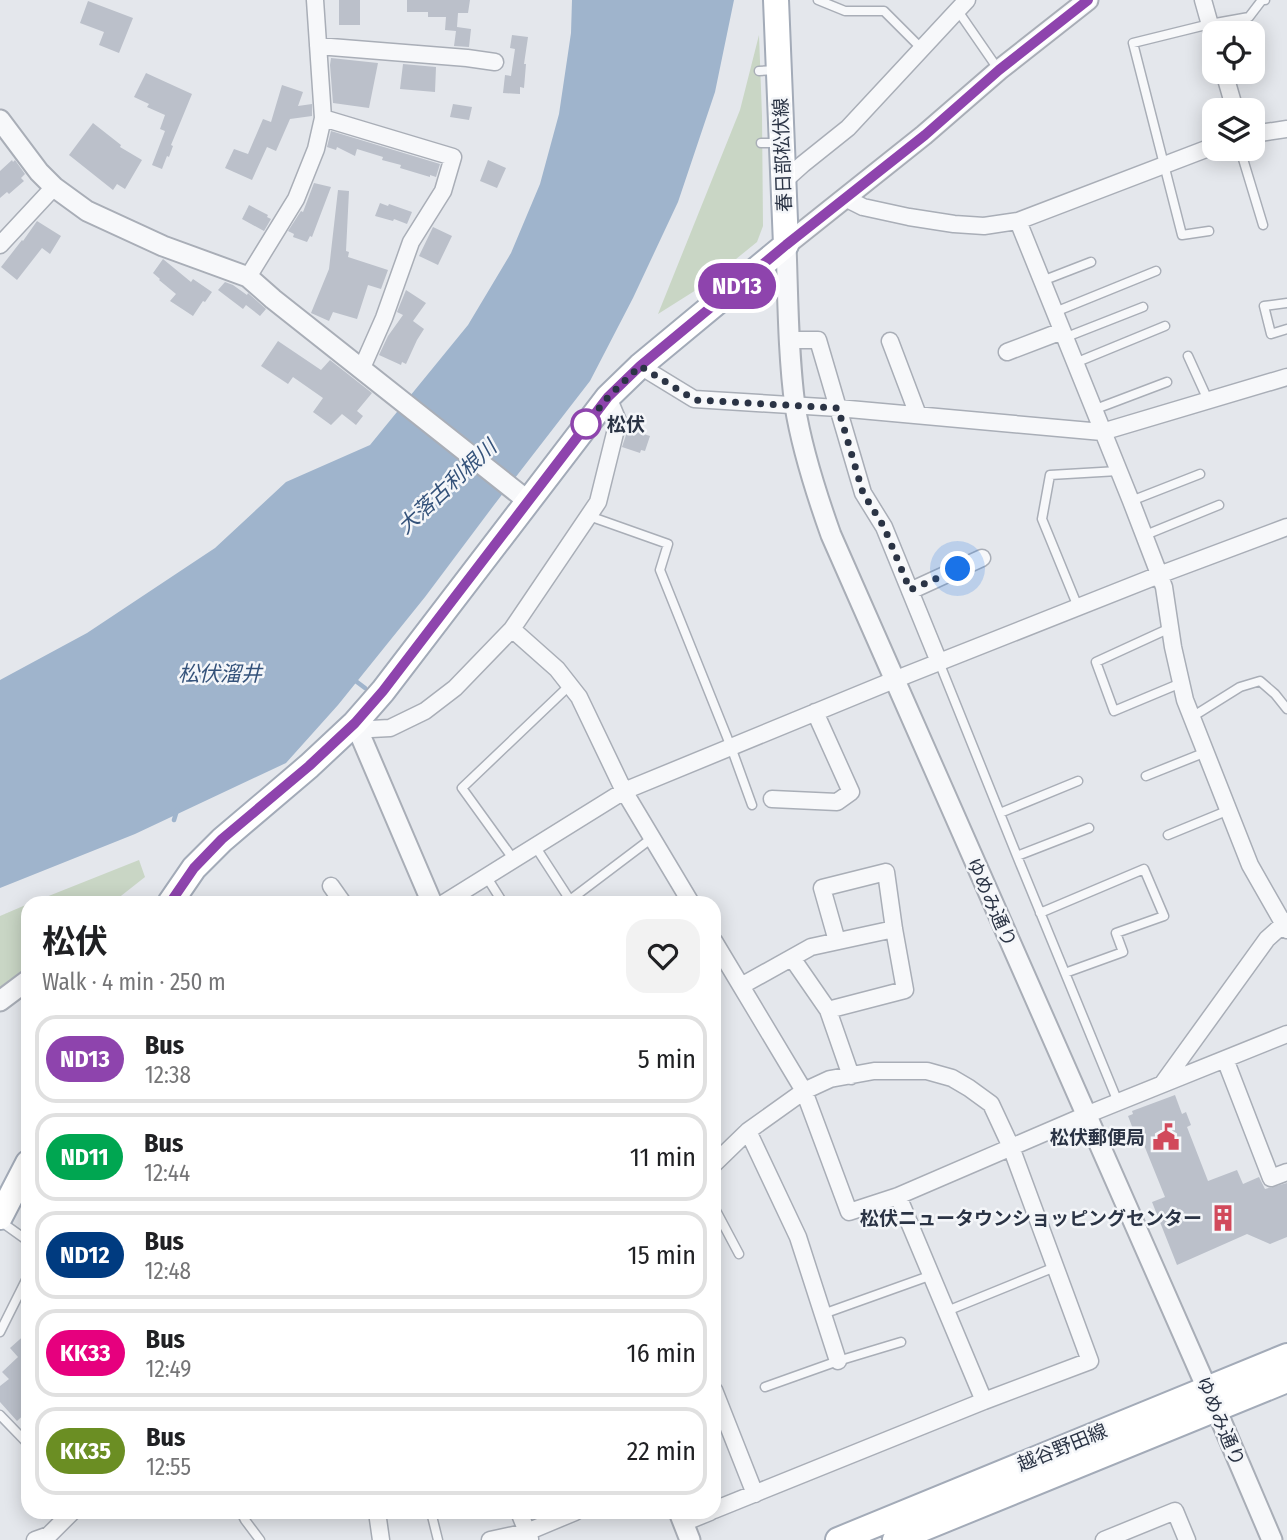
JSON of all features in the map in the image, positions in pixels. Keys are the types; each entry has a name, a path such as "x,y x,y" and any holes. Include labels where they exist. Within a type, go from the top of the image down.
{"main road":[{"name":"春日部松伏線","path":"776,0 769,70 771,143 783,182 786,245"},
{"path":"175,896 194,868 222,839 309,766 355,723 383,691 523,497 608,397 640,366 786,245"},
{"path":"0,1219 10,1189 21,1173"},
{"name":"越谷野田線","path":"895,1540 938,1527 1211,1398 1287,1356"},
{"name":"越谷野田線","path":"838,1540 1211,1398 1287,1380"}],"street":[{"path":"248,277 296,199 316,149 323,118 315,0"},
{"path":"786,245 925,135 999,70 1088,0"},
{"path":"1203,0 1209,21"},
{"path":"783,182 848,128 923,50 962,4"},
{"path":"318,46 495,62"},
{"path":"323,118 453,157 443,191 411,242 384,318 360,368"},
{"path":"0,120 54,187 87,211 163,246 248,277 523,497"},
{"path":"1265,132 1287,129"},
{"path":"845,198 863,207 909,217 984,226 1018,221 1202,151"},
{"path":"0,245 54,187"},
{"path":"1018,221 1164,587 1185,700 1250,865 1286,925 1267,939 1162,1084"},
{"name":"ゆめみ通り","path":"786,245 796,406 811,477 831,535 1272,1540"},
{"path":"1007,352 1063,335"},
{"path":"790,340 818,340 863,493 884,527 939,662"},
{"path":"890,341 918,415"},
{"path":"640,366 695,400 838,408 1102,432 1287,377"},
{"path":"355,723 371,729 390,728 425,711 455,688 512,629 598,502 618,421 608,397"},
{"path":"455,896 624,791 939,662 1287,527"},
{"path":"910,590 982,558"},
{"path":"512,629 557,669 579,697 624,791 687,896"},
{"path":"772,799 837,802 850,792 815,712"},
{"path":"355,723 429,896"},
{"path":"828,1010 905,990 886,872 822,888 837,941"},
{"path":"331,886 338,896"},
{"path":"741,986 811,947 894,929"},
{"path":"721,953 804,1091 849,1212 898,1196 1086,1115 1287,1034"},
{"path":"792,958 828,1010 851,1076"},
{"path":"0,1001 21,985"},
{"path":"1225,1059 1271,1178 1287,1172"},
{"path":"721,1157 748,1132 804,1091 830,1079 874,1071 927,1071 952,1078 991,1104 1011,1147 1090,1362 984,1401 721,1507"},
{"path":"748,1132 798,1237 838,1361"},
{"path":"898,1196 984,1401"},
{"path":"721,1408 755,1494"},
{"path":"1104,1540 1175,1511 1188,1540"},
{"path":"46,1539 65,1519"},
{"path":"378,1519 382,1540"},
{"path":"522,1519 529,1536"},
{"path":"490,1540 529,1536 562,1519"}],"lane":[{"path":"818,0 845,11 884,11 923,50"},
{"path":"1239,21 1249,17 1262,0 1265,0"},
{"path":"962,4 999,70"},
{"path":"1202,33 1133,43 1182,235 1209,231"},
{"path":"1244,161 1263,225"},
{"path":"1042,281 1091,262"},
{"path":"1054,312 1156,271"},
{"path":"1287,303 1264,306 1271,334 1287,329"},
{"path":"1063,335 1143,307"},
{"path":"1075,363 1165,326"},
{"path":"1188,356 1208,400"},
{"path":"1093,410 1167,382"},
{"path":"1078,607 1042,519 1050,475 1118,471"},
{"path":"1130,501 1200,474"},
{"path":"1143,536 1219,505"},
{"path":"589,516 668,544 660,570 752,805"},
{"path":"1170,628 1096,662 1114,711 1181,683"},
{"path":"939,662 1118,1102"},
{"path":"1192,717 1240,687 1260,681 1287,709"},
{"path":"514,860 461,788 569,686"},
{"path":"1146,776 1206,752"},
{"path":"1000,813 1078,781"},
{"path":"1168,835 1229,810"},
{"path":"1017,856 1089,828"},
{"path":"575,896 652,838"},
{"path":"535,846 567,896"},
{"path":"1041,913 1144,869 1164,916 1116,933 1123,953 1065,973"},
{"path":"486,876 499,896"},
{"path":"0,1219 21,1236"},
{"path":"721,1220 739,1254"},
{"path":"947,1311 1055,1267"},
{"path":"823,1314 932,1275"},
{"path":"0,1332 21,1290"},
{"path":"765,1388 838,1361 901,1342"},
{"path":"0,1415 21,1437"},
{"path":"244,1519 260,1540"},
{"path":"434,1519 438,1540"}],"green space":[{"path":"759,35 763,226 757,242 704,285 658,314 740,110"},
{"path":"139,860 145,877 121,896 49,896"},
{"path":"21,907 21,971 0,987 0,916"}],"water":[{"name":"松伏溜井","path":"572,0 734,0 715,92 678,202 590,381 425,597 338,705 286,763 135,834 0,888 0,680 87,633 215,548 286,482 370,445 468,325 511,253 540,184 559,114 571,33"}],"building":[{"path":"339,0 360,0 360,25 339,25"},
{"path":"407,0 470,0 468,13 458,13 457,27 471,29 469,47 454,46 456,31 445,30 446,17 428,17 428,12 407,12"},
{"path":"88,1 133,18 119,53 99,45 104,32 80,23"},
{"path":"512,35 528,37 524,88 520,87 520,94 503,93 505,75 511,76 515,49 510,48"},
{"path":"331,58 378,63 369,108 333,103"},
{"path":"403,64 436,67 435,92 400,89"},
{"path":"146,73 192,94 162,169 152,165 165,131 160,129 165,115 147,107 149,104 134,97"},
{"path":"282,85 303,92 298,106 312,104 312,116 290,119 276,151 267,147 252,180 225,168 234,149 248,154 263,119 271,122"},
{"path":"453,104 472,107 469,120 450,117"},
{"path":"93,123 121,145 120,147 142,160 125,189 117,184 113,190 69,155"},
{"path":"331,131 440,164 436,177 400,168 401,165 382,160 383,157 357,149 355,156 337,147 336,150 327,147"},
{"path":"15,160 25,174 21,178 24,181 0,198 0,171"},
{"path":"488,160 506,168 497,188 480,181"},
{"path":"314,183 331,187 312,237 310,236 307,242 293,237 294,234 288,231 301,211 303,212"},
{"path":"338,190 349,191 348,257 388,270 381,289 368,285 357,319 333,312 329,321 311,313 329,269"},
{"path":"380,203 412,212 407,224 375,216"},
{"path":"249,205 271,219 264,231 242,219"},
{"path":"37,221 61,236 50,254 42,248 17,280 1,267"},
{"path":"433,227 452,236 438,265 419,256"},
{"path":"163,259 191,282 193,279 212,292 193,316 170,301 176,294 153,273"},
{"path":"225,282 247,295 248,293 266,309 260,316 246,305 243,309 218,290"},
{"path":"406,290 426,303 413,321 424,329 406,364 402,362 401,365 379,355 403,315 397,312"},
{"path":"278,341 321,370 330,360 372,393 357,411 363,416 356,425 342,414 331,425 313,412 323,398 293,377 288,384 261,366"},
{"path":"628,429 650,436 645,451 641,450 640,453 622,447"},
{"name":"松伏ニュータウンショッピングセンター","path":"1175,1095 1182,1114 1186,1112 1191,1125 1187,1127 1208,1181 1237,1170 1243,1184 1259,1177 1265,1189 1287,1183 1287,1237 1270,1244 1247,1234 1177,1265 1152,1202 1165,1197 1144,1145 1140,1147 1128,1116 1133,1114 1132,1111"},
{"path":"21,1338 21,1417 17,1421 0,1402 0,1386 9,1379 2,1372 18,1357 10,1348"}],"waterway":[{"path":"353,679 365,688"},
{"path":"174,820 177,810"}],"bus line":[{"name":"ND13","path":"175,896 194,868 222,839 309,766 355,723 383,691 608,397 640,366 786,245 925,135 999,70 1088,0"}],"place":[{"name":"松伏","path":"586,424"},
{"name":"松伏郵便局","path":"1166,1137"},
{"name":"松伏ニュータウンショッピングセンター","path":"1223,1218"}],"route":[{"path":"586,424 585,426 608,397 640,366 695,400 838,408 863,493 884,527 910,590 958,569"}],"water label":[{"name":"大落古利根川","path":"447,487"}]}
